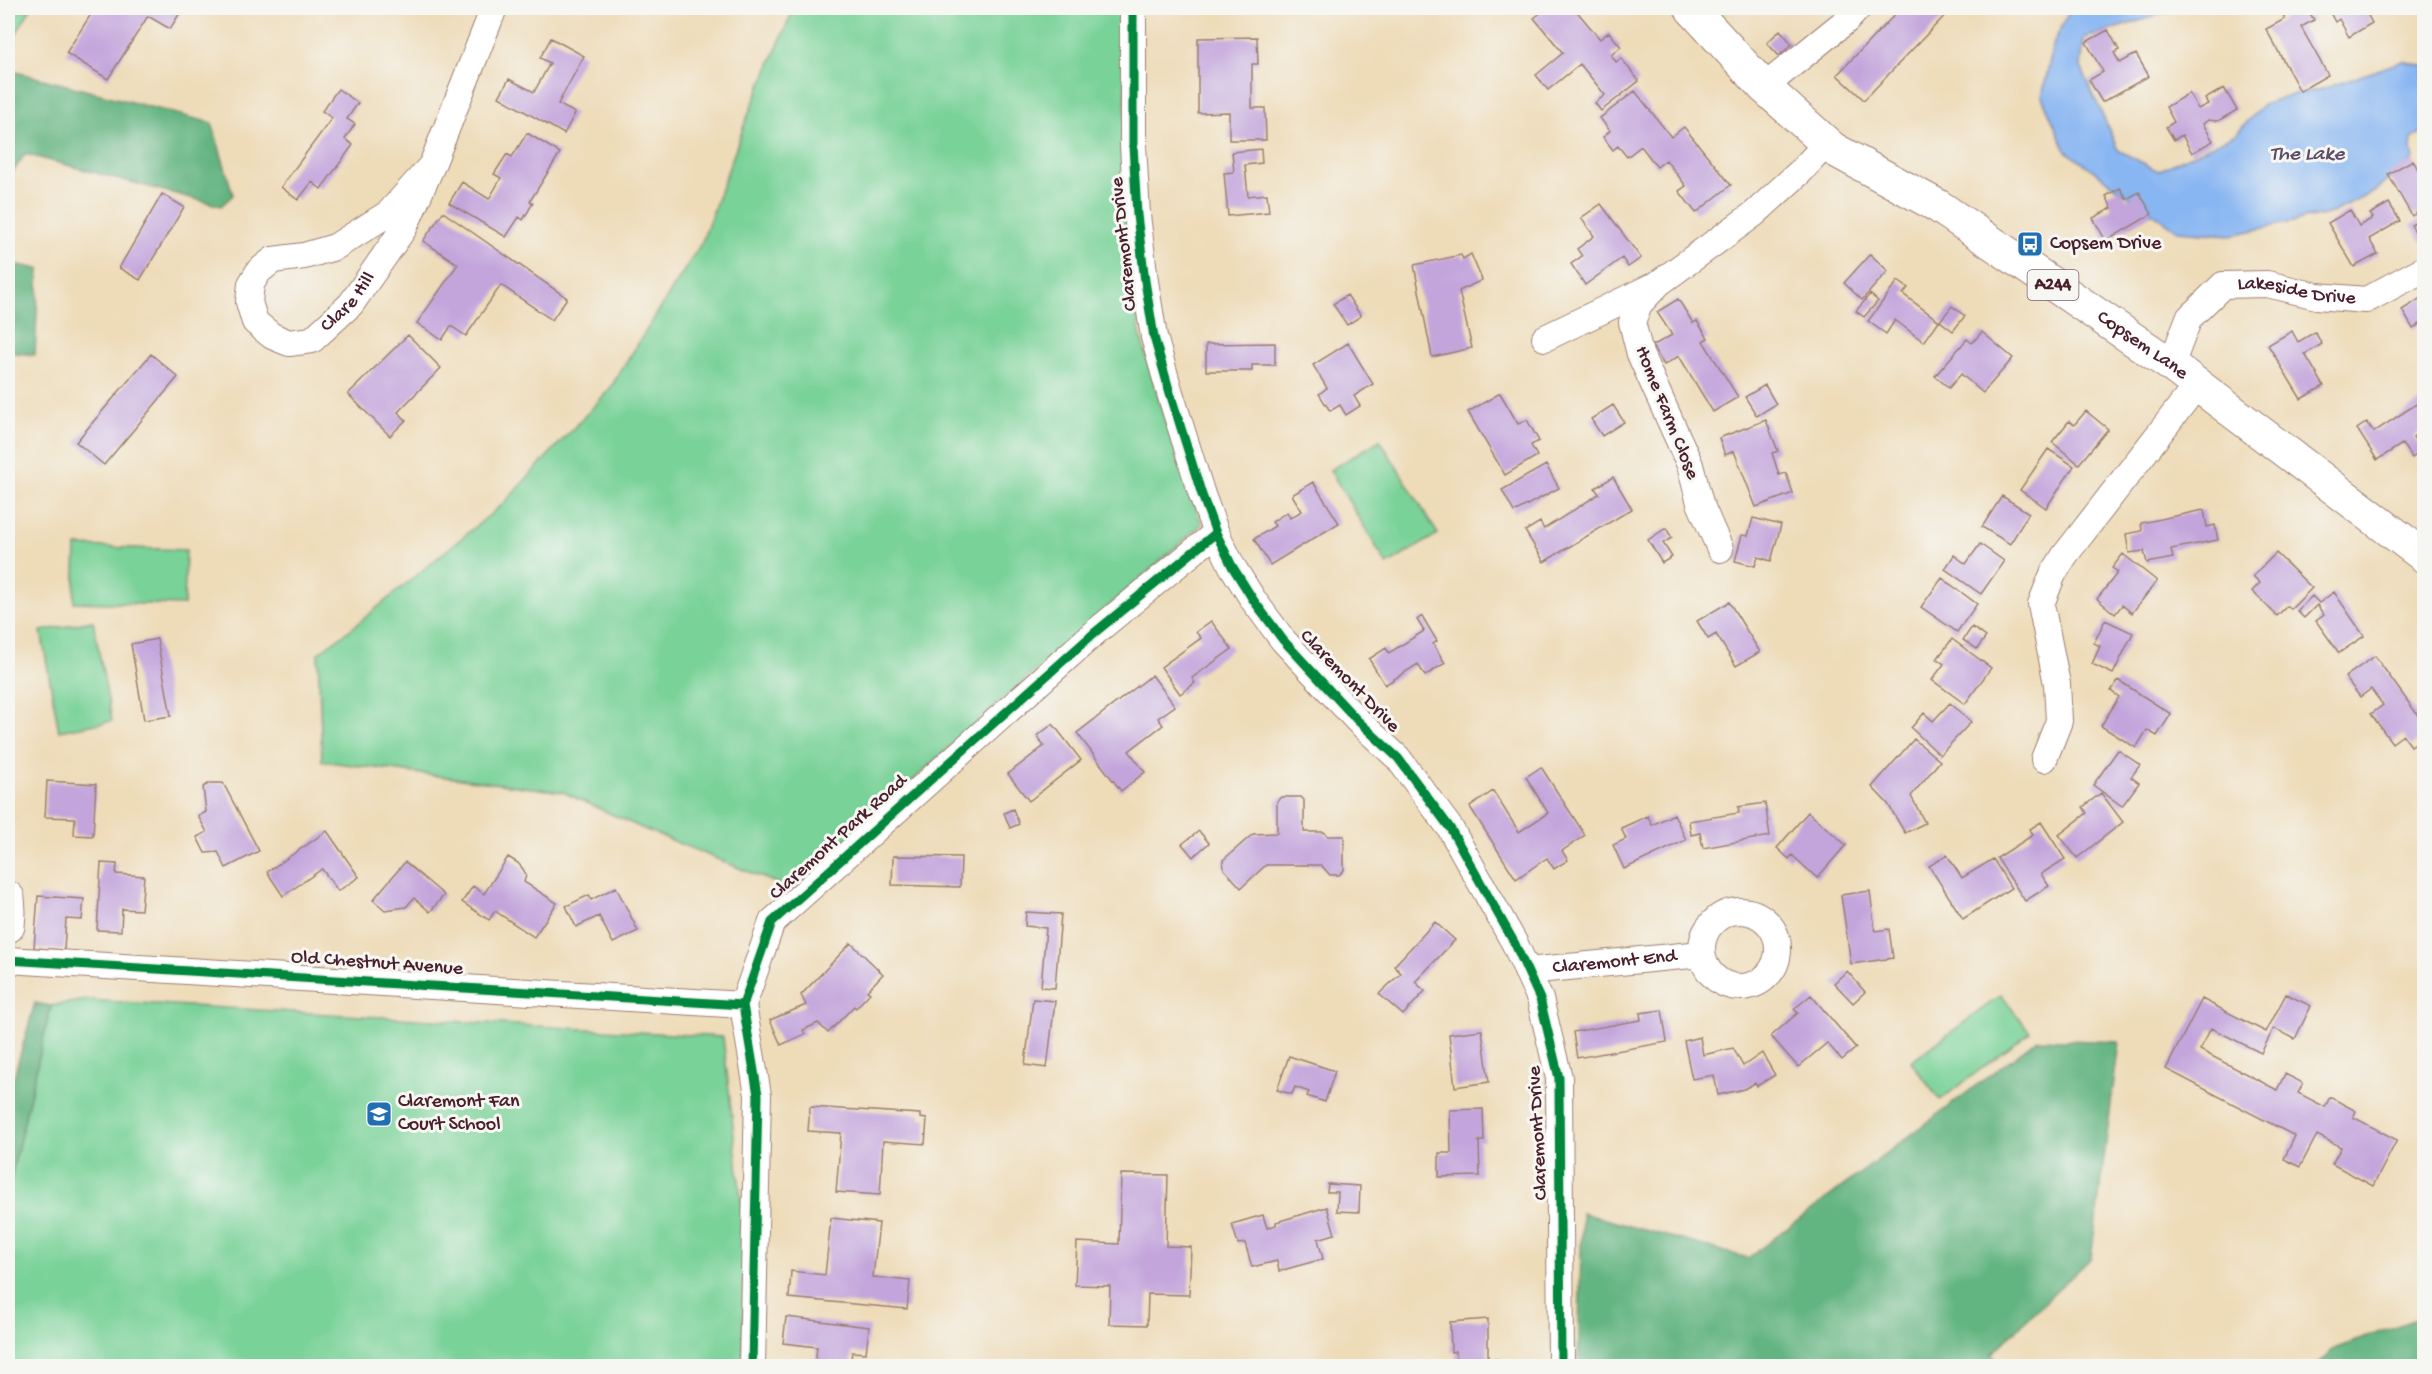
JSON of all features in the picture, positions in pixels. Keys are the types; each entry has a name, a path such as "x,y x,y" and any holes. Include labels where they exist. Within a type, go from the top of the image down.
{"main road":[{"name":"Copsem Lane","path":"1691,8 1764,87 1833,149 1938,206 2171,365 2424,556"},
{"path":"8,898 8,926"}],"street":[{"name":"Clare Hill","path":"432,165 388,213 335,247 304,256 273,260 259,271 251,284 249,302 255,322 272,336 289,343 312,340 351,304 404,228 432,165 494,8"},
{"name":"Claremont Drive","path":"1133,8 1133,145 1137,215 1145,281 1154,337 1202,495 1216,532 1232,566 1283,640 1357,720 1398,758 1450,828 1515,944 1540,999 1559,1078 1562,1366"},
{"path":"1764,87 1847,20 1858,8"},
{"name":"Home Farm Close","path":"1545,338 1659,283 1754,214 1800,172 1827,143"},
{"name":"Lakeside Drive","path":"2171,365 2189,318 2223,285 2268,284 2317,296 2366,300 2424,269"},
{"name":"Home Farm Close","path":"1659,283 1639,304 1632,322 1640,354 1690,465 1700,503 1720,549"},
{"path":"2044,759 2059,721 2057,684 2041,604 2053,574 2065,555 2198,385"},
{"name":"Claremont Park Road","path":"752,1366 758,1095 743,1005 772,922 1093,634 1216,532"},
{"name":"Claremont End","path":"1527,971 1702,954"},
{"name":"Old Chestnut Avenue","path":"8,960 743,1005"}],"shaded area":[{"path":"1022,1358 1130,1366 1021,1366"}],"green space":[{"path":"8,8 31,8 8,48"},
{"path":"794,8 1124,8 1127,212 1140,334 1164,418 1202,524 977,722 793,890 644,829 563,792 322,761 318,653 351,629 503,504 609,390 702,242 746,120"},
{"path":"8,70 212,123 233,195 221,206 25,154 8,179"},
{"path":"8,263 39,269 35,355 8,352"},
{"path":"1380,440 1438,534 1387,565 1330,470"},
{"path":"76,546 186,550 184,605 74,602"},
{"path":"93,621 112,721 59,731 41,631"},
{"path":"2001,995 2030,1032 1940,1100 1911,1062"},
{"name":"Claremont Fan Court School","path":"87,1000 723,1037 744,1225 743,1366 8,1366 8,1190 51,1006"},
{"path":"35,1003 51,1006 8,1190 8,1097"},
{"path":"2038,1039 2119,1042 2091,1258 1991,1354 2007,1366 1578,1366 1582,1213 1748,1258"},
{"path":"2424,1316 2424,1366 2316,1366 2334,1349"}],"water":[{"name":"The Lake","path":"2071,8 2181,8 2084,38 2081,67 2118,150 2158,171 2236,134 2263,105 2292,95 2323,89 2403,61 2424,66 2424,130 2412,139 2411,149 2414,158 2374,192 2332,213 2232,235 2178,231 2066,151 2042,97 2054,42"}],"building":[{"path":"95,8 183,8 170,29 148,16 108,79 66,53"},
{"path":"1547,8 1574,8 1600,39 1609,32 1621,47 1611,55 1616,62 1621,58 1639,81 1601,111 1595,103 1605,95 1580,64 1548,90 1536,75 1563,53 1534,18"},
{"path":"1901,8 1952,8 1864,100 1837,75"},
{"path":"2279,8 2307,8 2314,20 2301,27 2328,75 2300,91 2266,29 2285,19"},
{"path":"2364,8 2372,23 2349,37 2339,19 2335,22 2328,9"},
{"path":"1780,30 1792,44 1779,56 1767,43"},
{"path":"2108,30 2119,50 2114,53 2120,63 2136,54 2149,76 2102,102 2089,80 2103,72 2086,42"},
{"path":"1257,37 1258,64 1252,64 1252,108 1265,108 1266,140 1229,140 1229,112 1198,113 1198,38"},
{"path":"551,38 584,56 558,104 575,113 564,134 499,97 509,79 534,92 550,63 540,58"},
{"path":"2224,88 2237,110 2218,121 2208,120 2203,124 2213,141 2192,153 2182,135 2174,140 2166,127 2174,122 2166,107 2189,93 2198,109 2208,104 2205,99"},
{"path":"338,89 358,103 347,119 355,124 345,139 353,145 321,189 312,182 298,200 281,187 332,118 322,111"},
{"path":"1635,91 1671,137 1684,127 1731,185 1696,213 1679,191 1686,186 1666,160 1657,167 1641,146 1627,157 1618,146 1613,150 1603,137 1610,131 1600,118"},
{"path":"527,133 560,153 530,201 533,203 523,220 519,217 506,237 449,203 462,182 489,199 501,178 494,174 507,154 512,157"},
{"path":"1261,149 1262,163 1245,165 1248,196 1267,194 1269,212 1228,216 1224,173 1234,172 1232,152"},
{"path":"2413,160 2424,181 2424,203 2422,205 2424,242 2422,243 2411,225 2420,220 2416,213 2412,216 2388,174"},
{"path":"2120,188 2127,199 2139,192 2152,214 2106,241 2093,218 2112,208 2106,196"},
{"path":"162,194 184,207 140,280 119,268"},
{"path":"2389,203 2400,221 2369,239 2378,254 2354,267 2328,223 2350,210 2359,226 2373,218 2370,214"},
{"path":"1601,204 1641,258 1628,267 1622,258 1585,285 1571,264 1582,256 1577,249 1594,236 1581,218"},
{"path":"443,212 567,298 552,320 501,285 466,336 451,326 442,340 417,323 458,264 423,241"},
{"path":"1471,254 1482,280 1459,291 1472,348 1432,357 1414,265 1461,255 1463,259"},
{"path":"1870,254 1888,271 1862,300 1844,283"},
{"path":"1898,281 1908,288 1903,294 1939,321 1924,342 1895,320 1886,334 1868,321"},
{"path":"1870,294 1878,301 1864,317 1856,311"},
{"path":"1347,295 1361,316 1347,325 1333,304"},
{"path":"2424,296 2424,321 2413,329 2402,310"},
{"path":"1678,299 1693,323 1697,321 1708,338 1703,341 1738,397 1713,412 1679,356 1664,365 1652,346 1672,335 1657,312"},
{"path":"1952,306 1965,316 1953,331 1940,321"},
{"path":"2292,331 2298,342 2315,332 2322,344 2305,354 2324,386 2301,399 2268,345"},
{"path":"1982,332 2013,358 1983,393 1961,374 1949,388 1935,376 1967,339 1972,343"},
{"path":"408,335 441,368 398,412 406,420 390,436 348,394"},
{"path":"1275,343 1275,365 1252,365 1252,371 1206,371 1206,344"},
{"path":"1348,343 1373,384 1354,396 1360,406 1346,415 1340,405 1330,411 1319,394 1327,388 1313,365"},
{"path":"151,354 178,377 104,465 76,442"},
{"path":"1765,385 1776,404 1757,416 1745,397"},
{"path":"1500,393 1518,424 1527,420 1539,441 1531,445 1537,456 1505,475 1468,412"},
{"path":"2424,399 2424,429 2413,437 2423,451 2412,458 2402,444 2377,460 2357,429 2367,422 2374,432"},
{"path":"1613,405 1624,422 1602,436 1591,419"},
{"path":"2086,411 2108,429 2079,464 2052,442 2069,421 2074,425"},
{"path":"1766,420 1778,451 1772,453 1779,475 1786,473 1793,493 1756,507 1734,451 1725,455 1719,438"},
{"path":"2048,449 2074,466 2046,508 2020,490"},
{"path":"1546,465 1559,488 1514,512 1502,490"},
{"path":"1613,477 1632,509 1544,562 1525,531 1540,522 1544,529 1599,494 1595,488"},
{"path":"1313,482 1339,523 1270,565 1254,539 1275,526 1272,522 1287,512 1290,518 1302,511 1292,495"},
{"path":"2002,496 2029,513 2010,544 1982,527"},
{"path":"2204,510 2207,527 2215,525 2218,540 2171,549 2173,558 2147,563 2144,551 2129,553 2126,534 2142,531 2141,523"},
{"path":"1753,518 1781,525 1771,561 1758,557 1755,566 1735,561 1742,535 1748,536"},
{"path":"1666,528 1672,538 1663,543 1672,557 1662,563 1648,540"},
{"path":"1980,544 2004,561 1981,594 1945,569 1954,555 1966,564"},
{"path":"2276,553 2312,588 2291,609 2287,606 2277,616 2252,591 2260,583 2253,576"},
{"path":"2123,554 2157,581 2132,613 2122,605 2115,614 2097,599 2118,572 2112,568"},
{"path":"1942,578 1977,604 1957,632 1921,607"},
{"path":"2334,592 2364,636 2339,653 2316,621 2324,615 2317,605 2304,618 2297,611 2312,596 2319,603"},
{"path":"1729,602 1760,652 1736,666 1716,634 1708,639 1697,621"},
{"path":"1422,616 1437,641 1433,644 1445,663 1425,676 1418,664 1385,685 1369,659 1386,648 1389,653 1424,631 1417,620"},
{"path":"2105,620 2133,633 2113,674 2092,664 2100,646 2094,643"},
{"path":"1211,621 1232,649 1192,678 1195,683 1180,694 1161,667 1201,638 1196,632"},
{"path":"1972,627 1986,637 1977,649 1963,640"},
{"path":"157,639 171,716 144,720 131,644"},
{"path":"1952,639 1991,668 1965,704 1932,680 1944,664 1937,659"},
{"path":"2375,656 2424,724 2424,737 2411,746 2403,735 2392,743 2371,714 2383,705 2371,689 2360,697 2345,677"},
{"path":"1152,675 1175,706 1158,718 1163,725 1129,751 1145,772 1121,791 1077,733"},
{"path":"2118,680 2171,714 2157,736 2147,730 2136,748 2101,726 2119,697 2111,691"},
{"path":"1950,703 1971,722 1940,755 1911,728 1924,713 1933,721"},
{"path":"1053,724 1081,760 1029,801 1008,774 1044,746 1037,736"},
{"path":"1914,739 1940,761 1911,796 1925,823 1905,833 1888,804 1872,787"},
{"path":"2118,750 2140,765 2131,777 2139,783 2122,806 2093,785"},
{"path":"1541,767 1585,835 1562,851 1568,860 1554,869 1547,858 1516,879 1470,807 1493,791 1519,832 1548,813 1526,777"},
{"path":"47,781 96,784 93,836 74,835 75,818 45,817"},
{"path":"210,783 223,783 259,851 226,868 218,852 205,853 197,837 207,832 198,816 206,812 203,787"},
{"path":"2101,793 2123,822 2077,858 2059,835 2087,813 2083,807"},
{"path":"1281,797 1301,797 1304,800 1304,832 1324,832 1328,836 1344,836 1344,870 1339,875 1330,875 1321,865 1266,865 1241,888 1224,869 1223,860 1253,834 1277,833 1277,801"},
{"path":"1765,803 1770,836 1703,848 1700,833 1691,835 1689,821 1739,813 1738,807"},
{"path":"1013,809 1019,824 1010,828 1004,813"},
{"path":"1808,812 1846,845 1817,878 1792,855 1789,859 1777,848"},
{"path":"1674,814 1686,840 1624,869 1613,845 1626,839 1621,828 1648,816 1652,825"},
{"path":"2041,822 2065,859 2041,874 2049,886 2025,901 1997,858 2033,835 2030,829"},
{"path":"327,831 359,877 338,891 322,869 283,896 267,872"},
{"path":"1199,831 1209,843 1193,857 1182,844"},
{"path":"1947,855 1962,878 1993,859 2011,888 1963,919 1929,866"},
{"path":"893,856 961,857 960,887 892,885"},
{"path":"508,857 523,869 526,875 524,882 557,903 534,937 495,911 489,920 462,902 473,886 484,894"},
{"path":"405,862 444,895 430,912 414,898 406,907 385,910 373,900"},
{"path":"101,863 117,864 116,874 144,876 141,910 122,909 121,931 97,930"},
{"path":"616,887 638,931 613,943 599,916 576,927 566,906 589,895 591,900"},
{"path":"1870,891 1875,931 1889,929 1893,958 1851,964 1841,895"},
{"path":"38,896 84,899 82,920 66,919 64,950 34,948"},
{"path":"1026,912 1061,914 1055,988 1041,987 1046,928 1025,926"},
{"path":"1435,922 1455,940 1415,982 1425,991 1403,1015 1379,994 1401,973 1394,966"},
{"path":"851,943 883,974 867,991 870,993 828,1033 818,1023 803,1030 805,1034 781,1045 770,1020 806,1005 801,995"},
{"path":"1847,971 1865,992 1853,1003 1834,983"},
{"path":"2286,994 2311,1006 2295,1039 2274,1028 2261,1053 2211,1028 2200,1050 2277,1090 2285,1074 2303,1083 2298,1093 2325,1107 2330,1097 2356,1111 2353,1117 2397,1140 2373,1186 2332,1164 2341,1147 2317,1135 2300,1167 2284,1159 2295,1136 2166,1069 2202,999 2266,1032"},
{"path":"1811,995 1856,1048 1842,1060 1827,1043 1798,1067 1771,1036 1798,1013 1794,1009"},
{"path":"1033,999 1055,1001 1047,1068 1025,1065"},
{"path":"1662,1010 1667,1042 1577,1058 1573,1032 1641,1020 1640,1013"},
{"path":"1482,1030 1489,1082 1455,1087 1449,1034"},
{"path":"1700,1037 1703,1055 1733,1048 1743,1066 1762,1053 1775,1075 1757,1086 1755,1083 1744,1089 1718,1095 1714,1075 1692,1079 1684,1041"},
{"path":"1289,1056 1335,1071 1325,1102 1307,1096 1309,1092 1295,1087 1292,1094 1277,1090"},
{"path":"810,1107 920,1114 920,1118 927,1119 925,1144 883,1141 880,1195 836,1192 841,1133 808,1131"},
{"path":"1483,1109 1484,1141 1479,1141 1480,1176 1439,1177 1439,1153 1451,1153 1450,1110"},
{"path":"1121,1174 1168,1175 1166,1246 1191,1247 1189,1295 1148,1294 1147,1325 1109,1324 1110,1286 1075,1285 1077,1242 1119,1244"},
{"path":"1328,1184 1360,1186 1359,1212 1337,1211 1338,1192 1327,1192"},
{"path":"1327,1207 1335,1234 1318,1239 1323,1259 1279,1271 1277,1261 1252,1267 1245,1243 1238,1244 1232,1224 1263,1215 1267,1228 1276,1225 1276,1222"},
{"path":"831,1218 879,1223 873,1277 910,1281 907,1309 789,1298 791,1271 825,1275"},
{"path":"786,1317 869,1327 866,1353 852,1352 850,1366 815,1366 817,1347 783,1343"},
{"path":"1488,1319 1488,1359 1499,1359 1499,1366 1456,1366 1456,1351 1451,1352 1450,1322"}],"cycle path":[{"path":"1133,8 1133,145 1137,215 1145,281 1154,337 1202,495 1216,533 1232,566 1283,640 1357,720 1398,758 1450,828 1515,944 1540,999 1559,1078 1561,1366"},
{"path":"752,1366 758,1095 743,1005 772,922 1093,634 1216,533"},
{"path":"8,960 743,1005"}],"place":[{"name":"Copsem Drive","path":"2030,244"},
{"name":"Claremont Fan Court School","path":"379,1114"}]}
